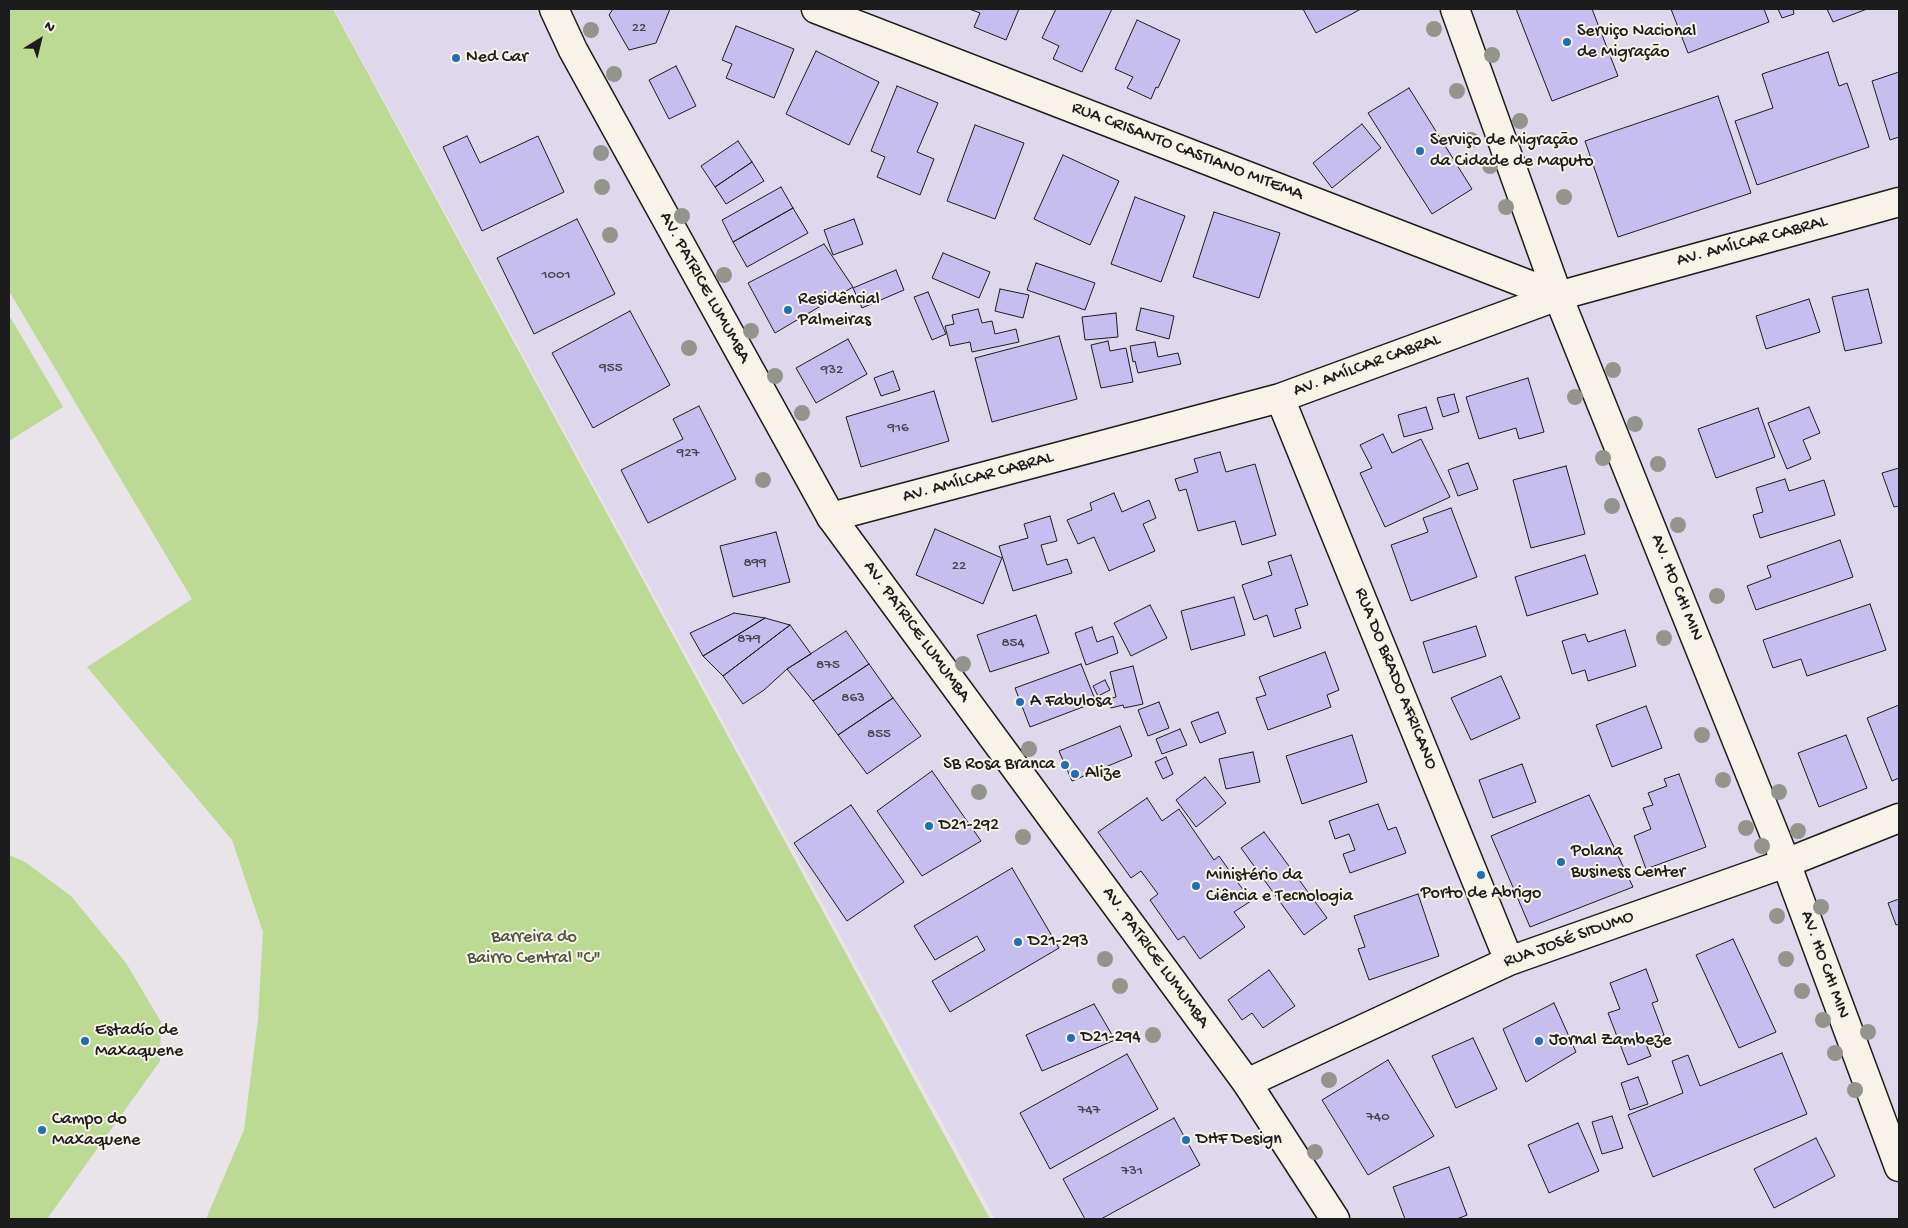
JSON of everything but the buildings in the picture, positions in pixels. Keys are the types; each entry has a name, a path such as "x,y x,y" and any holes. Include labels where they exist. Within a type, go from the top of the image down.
{"street":[{"name":"AV. PATRICE LUMUMBA","path":"554,9 573,50 831,517 1247,1083 1335,1219"},
{"name":"RUA CRISANTO CASTIANO MITEMA","path":"816,9 1558,296"},
{"name":"AV. HO CHI MIN","path":"1455,9 1558,296 1786,863 1899,1167"},
{"name":"AV. AMÍLCAR CABRAL","path":"831,517 1280,398 1558,296 1899,202"},
{"name":"RUA DO BRADO AFRICANO","path":"1280,398 1509,960"},
{"name":"RUA JOSÉ SIDUMO","path":"1247,1083 1509,960 1786,863 1899,818"}],"shaded area":[{"path":"334,9 1899,9 1899,1219 995,1219"}],"green space":[{"name":"Barreira do Bairro Central \"C\"","path":"9,9 333,9 990,1219 206,1219 244,1130 258,1019 263,932 232,840 87,667 192,599 9,291"},
{"path":"9,315 63,407 9,441"},
{"name":"Estadío de Maxaquene","path":"9,855 25,862 71,896 126,963 161,1022 160,1061 47,1219 9,1219"}],"place":[{"name":"Serviço Nacional de Migração","path":"1567,42"},
{"name":"Ned Car","path":"456,58"},
{"name":"Serviço de Migração da Cidade de Maputo","path":"1420,151"},
{"name":"Residêncial Palmeiras","path":"788,310"},
{"name":"A Fabulosa","path":"1020,702"},
{"name":"SB Rosa Branca","path":"1065,765"},
{"name":"Alize","path":"1075,774"},
{"name":"D21-292","path":"929,826"},
{"name":"Polana Business Center","path":"1561,862"},
{"name":"Porto de Abrigo","path":"1481,875"},
{"name":"Ministério da Ciência e Tecnologia","path":"1196,886"},
{"name":"D21-293","path":"1018,942"},
{"name":"D21-294","path":"1071,1038"},
{"name":"Estadío de Maxaquene","path":"85,1041"},
{"name":"Jornal Zambeze","path":"1539,1041"},
{"name":"Campo do Maxaquene","path":"42,1130"},
{"name":"DHF Design","path":"1186,1140"}]}
